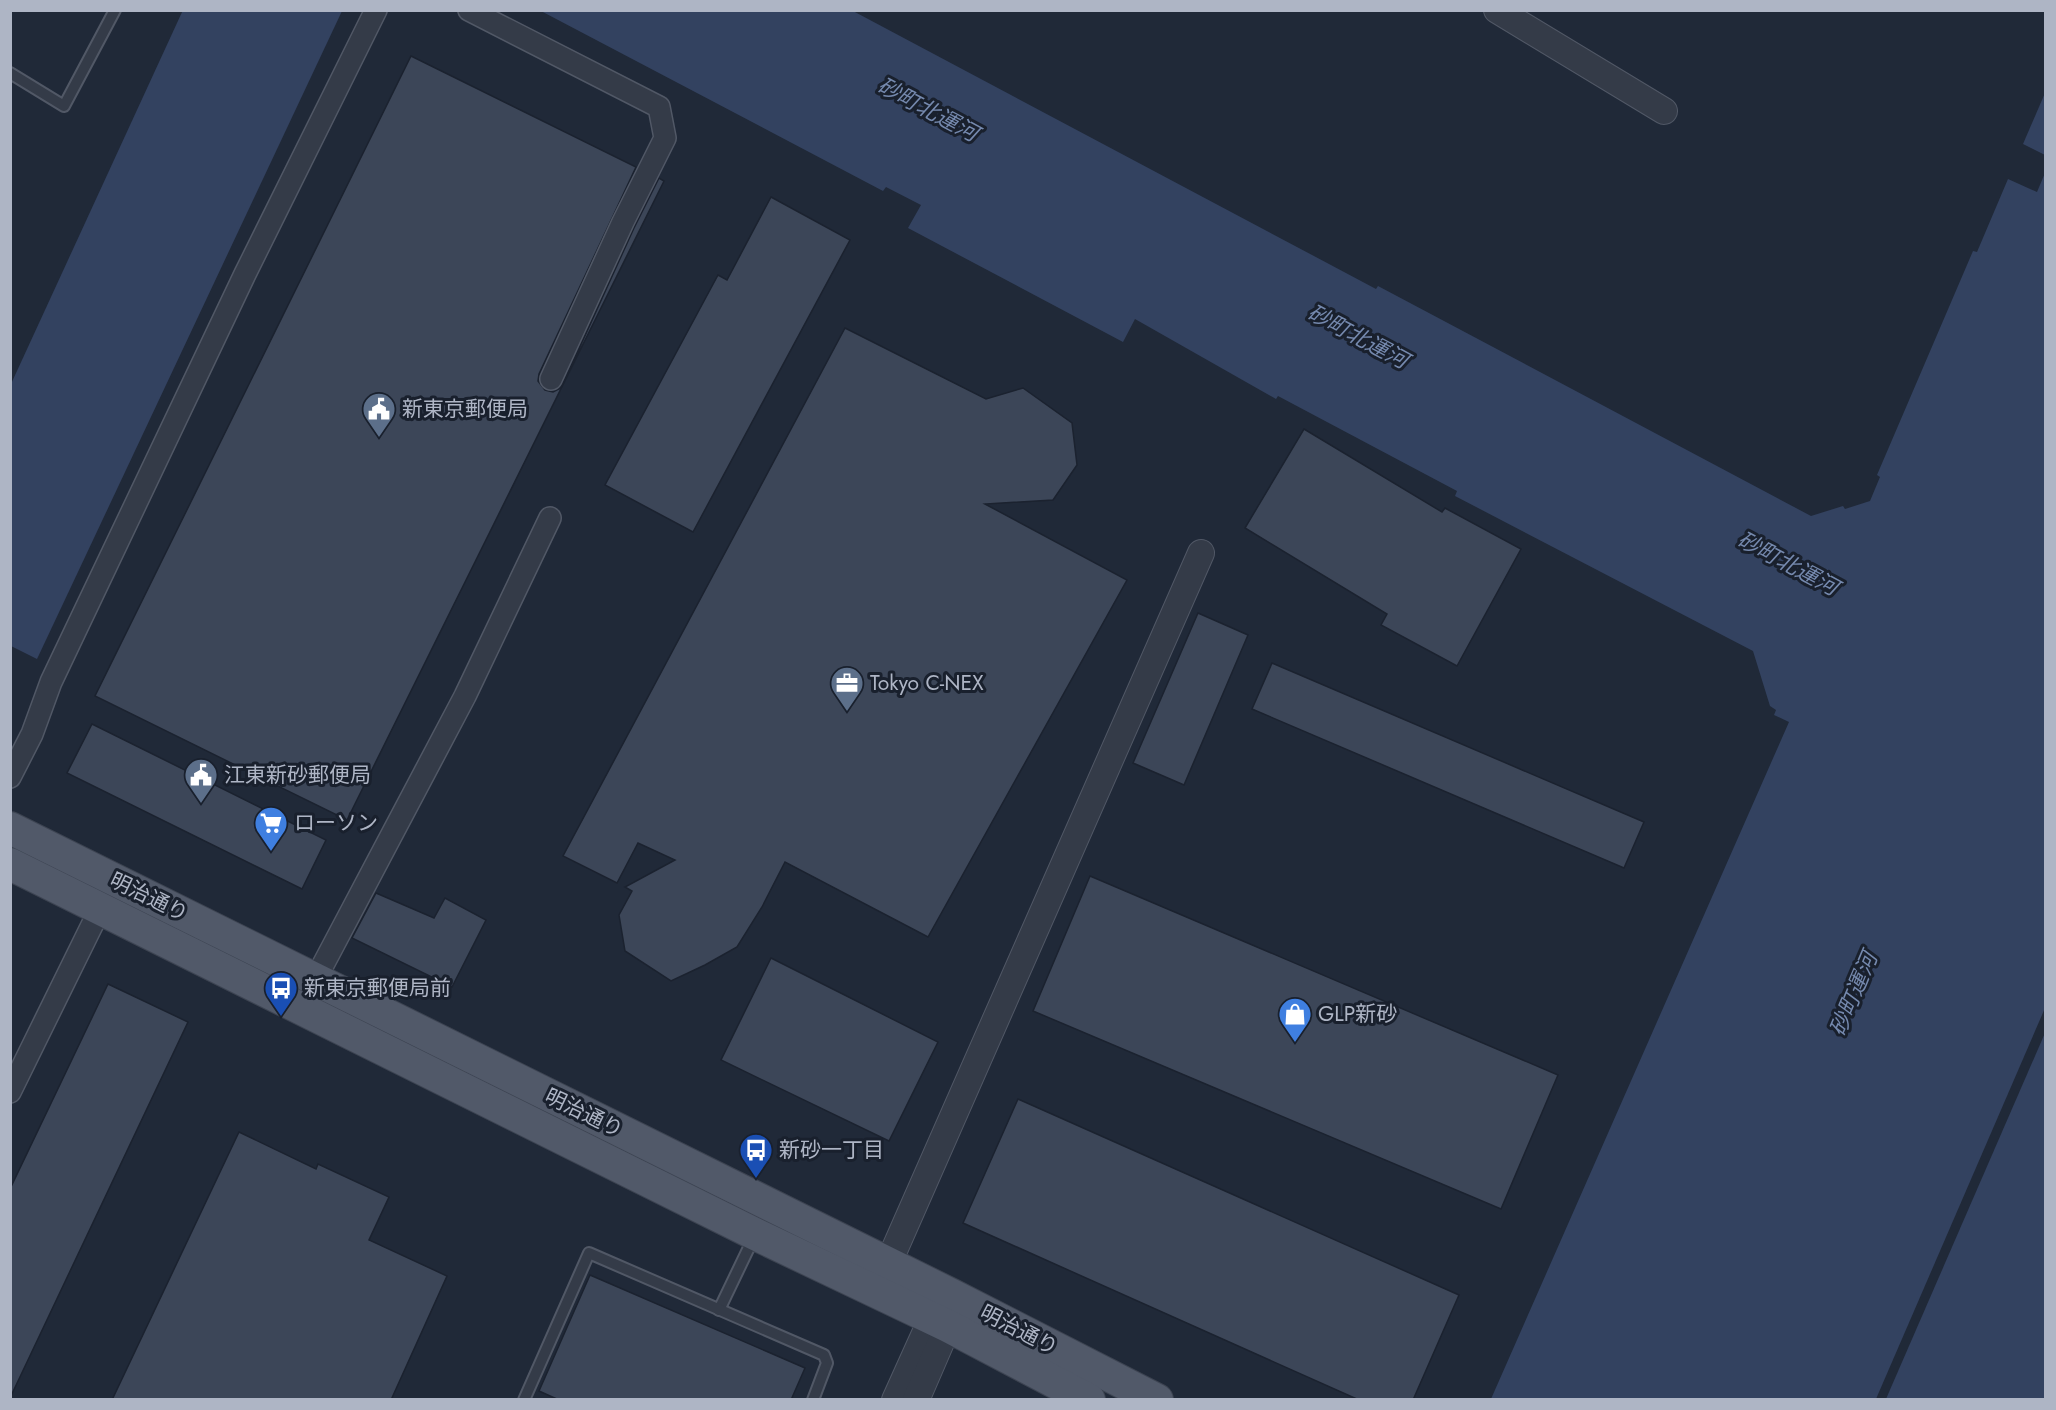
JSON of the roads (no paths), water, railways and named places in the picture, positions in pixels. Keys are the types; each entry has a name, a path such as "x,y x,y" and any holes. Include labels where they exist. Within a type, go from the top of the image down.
{"main road":[{"name":"明治通り","path":"10,828 315,980 882,1278 1089,1400"},
{"name":"明治通り","path":"10,864 755,1234 882,1278"},
{"name":"明治通り","path":"944,1313 1157,1400"}],"street":[{"path":"10,777 32,734 51,682 76,628 245,274 376,10"},
{"path":"469,10 659,107 665,138 623,222 551,379"},
{"path":"1497,10 1664,111"},
{"path":"315,980 465,696 550,518"},
{"path":"882,1278 1201,554"},
{"path":"10,1092 100,909"},
{"path":"896,1400 944,1313"},
{"path":"916,1400 944,1313"}],"lane":[{"path":"10,73 64,106 115,10"},
{"path":"719,1310 755,1234"},
{"path":"524,1400 589,1253 824,1355 827,1363 813,1400"}],"water":[{"path":"183,10 342,11 37,659 11,646 11,384"},
{"path":"541,11 853,11 1376,289 1378,286 1811,516 1843,506 1845,509 1870,501 1880,477 1877,475 1973,251 1977,252 2008,179 2037,192 2045,173 2045,1399 1491,1399 1789,722 1774,715 1776,710 1770,706 1753,651 1455,496 1457,491 1278,396 1276,399 1135,319 1123,342 908,228 921,205 886,187 883,191"},
{"path":"2045,93 2045,155 2023,144"}],"place":[{"name":"新東京郵便局","path":"379,438"},
{"name":"Tokyo C-NEX","path":"847,712"},
{"name":"江東新砂郵便局","path":"201,804"},
{"name":"ローソン","path":"271,852"},
{"name":"新東京郵便局前","path":"281,1017"},
{"name":"GLP新砂","path":"1295,1043"},
{"name":"新砂一丁目","path":"756,1179"}],"water label":[{"name":"砂町北運河","path":"928,109"},
{"name":"砂町北運河","path":"1358,336"},
{"name":"砂町北運河","path":"1788,563"},
{"name":"砂町運河","path":"1853,994"}]}
